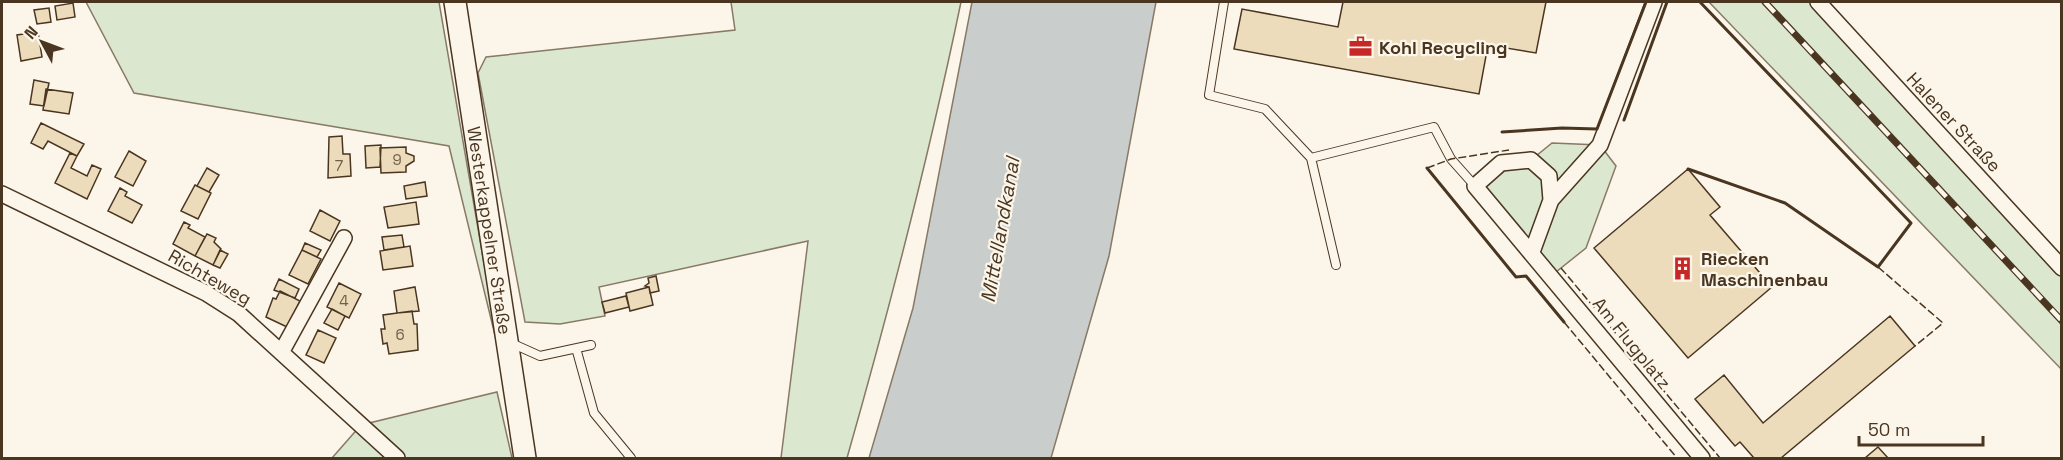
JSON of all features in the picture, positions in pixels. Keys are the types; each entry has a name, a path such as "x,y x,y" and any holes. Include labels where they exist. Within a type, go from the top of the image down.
{"main road":[{"name":"Westerkappelner Straße","path":"455,2 525,459"}],"street":[{"path":"1532,252 1551,200 1600,145 1654,2"},
{"name":"Halener Straße","path":"1818,2 2061,268"},
{"path":"1475,186 1501,163 1531,160 1549,176 1551,200"},
{"name":"Am Flugplatz","path":"1475,186 1702,459"},
{"name":"Richteweg","path":"2,194 206,293 239,314 398,459"},
{"path":"282,351 344,238"}],"lane":[{"path":"1224,2 1209,95 1265,109 1311,158 1336,265"},
{"path":"1311,158 1434,127 1451,159 1475,186"},
{"path":"507,341 540,356 591,345"},
{"path":"576,348 594,413 631,459"}],"green space":[{"path":"86,2 439,2 500,356 449,146 134,93"},
{"path":"731,2 961,2 908,231 847,458 781,458 808,241 599,287 605,316 560,324 525,322 478,73 486,57 735,30"},
{"path":"1709,2 1818,2 2061,268 2061,369"},
{"path":"1552,143 1600,145 1616,166 1586,248 1551,276 1475,186 1501,163 1531,160"},
{"path":"497,392 512,458 332,458 361,425"}],"water":[{"name":"Mittellandkanal","path":"972,2 1156,2 1109,256 1051,458 869,458 913,308"}],"building":[{"name":"Kohl Recycling","path":"1343,2 1546,2 1536,53 1488,45 1479,94 1234,49 1242,9 1338,27"},
{"path":"73,3 75,17 57,20 55,6"},
{"path":"49,8 51,22 37,24 34,10"},
{"path":"38,32 42,57 21,61 17,35"},
{"path":"34,80 49,83 44,106 30,104"},
{"path":"46,89 73,93 69,114 43,110"},
{"path":"41,123 84,144 77,156 48,141 43,149 31,143"},
{"path":"342,136 343,154 350,154 351,176 328,178 329,137"},
{"path":"381,145 380,167 366,168 365,146"},
{"path":"406,147 406,153 414,156 414,161 406,166 406,172 381,173 380,148"},
{"path":"129,151 146,161 133,186 115,177"},
{"path":"70,153 77,156 71,168 87,176 92,165 101,169 87,199 55,183"},
{"path":"207,168 219,175 209,192 197,186"},
{"name":"Riecken Maschinenbau","path":"1688,169 1720,207 1710,215 1772,287 1688,358 1594,248"},
{"path":"425,182 427,196 406,199 404,186"},
{"path":"195,185 211,193 198,219 181,211"},
{"path":"120,188 127,192 125,196 142,205 132,223 108,211"},
{"path":"416,202 419,224 388,228 384,207"},
{"path":"320,210 340,221 330,241 310,231"},
{"path":"184,222 190,225 188,228 205,237 195,256 173,244"},
{"path":"207,234 216,238 214,242 221,249 213,265 195,256"},
{"path":"402,235 404,247 384,250 382,237"},
{"path":"305,243 321,250 317,257 302,250"},
{"path":"410,246 413,266 383,270 380,251"},
{"path":"220,250 228,254 220,268 213,265"},
{"path":"302,250 321,259 308,284 289,275"},
{"path":"656,276 659,291 650,293 649,287 645,286 649,283 648,278"},
{"path":"279,279 299,289 295,298 274,290"},
{"path":"339,283 361,294 349,318 327,307"},
{"path":"415,287 419,311 397,313 394,291"},
{"path":"649,287 653,305 630,311 626,293"},
{"path":"280,291 300,301 287,327 266,317 273,298 276,299"},
{"path":"626,296 629,307 605,313 602,302"},
{"path":"332,309 345,316 338,330 324,323"},
{"path":"412,311 414,324 417,324 418,350 389,354 387,343 383,344 381,329 385,329 383,315"},
{"path":"1890,316 1915,346 1781,458 1754,458 1740,442 1735,446 1695,399 1724,375 1763,423"},
{"path":"318,330 336,338 324,363 306,355"},
{"path":"1878,447 1888,458 1865,458"}],"railway":[{"path":"1765,2 2062,321"}],"fence":[{"path":"1427,168 1451,159 1509,150"},
{"path":"1878,267 1943,323 1915,346"},
{"path":"1561,268 1720,458"},
{"path":"1564,322 1677,458"}],"wall":[{"path":"1502,132 1562,128 1597,129 1646,2"},
{"path":"1624,120 1667,2"},
{"path":"1688,169 1785,203 1878,267 1911,223 1700,2"},
{"path":"1427,168 1516,277 1526,276 1564,322"}],"place":[{"name":"Kohl Recycling","path":"1361,47"},
{"name":"Riecken Maschinenbau","path":"1683,268"}]}
